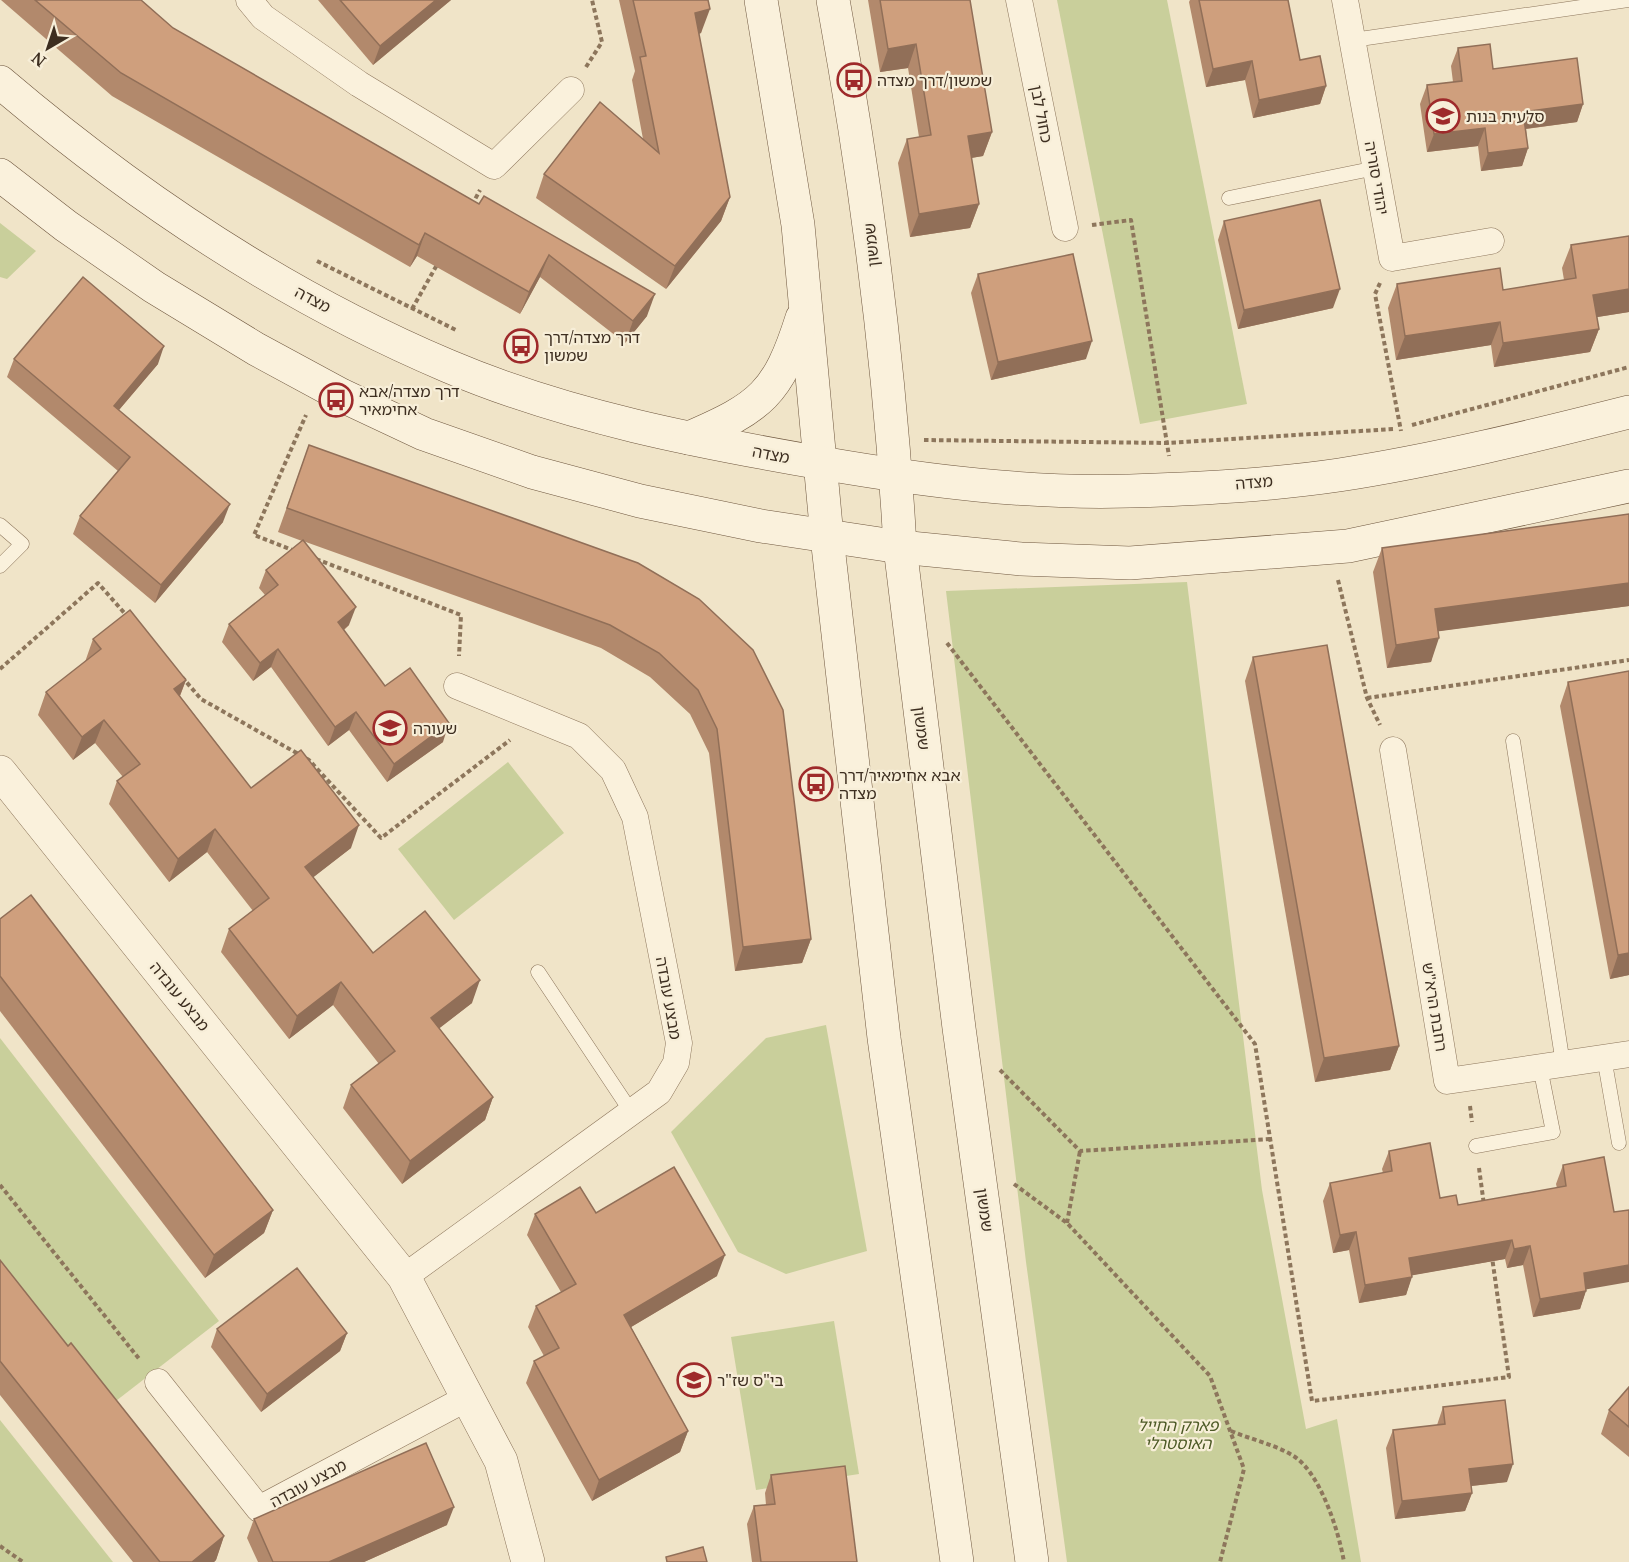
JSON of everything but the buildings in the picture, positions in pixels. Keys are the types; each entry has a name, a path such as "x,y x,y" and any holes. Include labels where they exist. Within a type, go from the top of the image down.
{"main road":[{"path":"761,0 798,225 822,463 827,537 884,1038 957,1562"},
{"name":"שמשון","path":"833,0 868,216 896,476 900,547 957,1016 1032,1562"},
{"name":"מצדה","path":"0,82 100,161 193,227 291,288 393,341 451,367 553,404 689,438 896,476 1025,489 1128,492 1339,475 1629,412"},
{"path":"0,175 66,226 154,287 319,384 424,434 532,472 640,501 761,526 900,547 1021,559 1130,563 1329,548 1456,524 1629,486"},
{"path":"689,438 739,416 770,389 789,359 806,305"},
{"name":"מבצע עובדה","path":"0,772 404,1277 501,1461 528,1562"}],"street":[{"path":"249,0 263,17 359,84 494,166 571,90"},
{"name":"כחול לבן","path":"1019,0 1065,228"},
{"name":"יהודי סוריה","path":"1346,0 1392,258"},
{"path":"1392,258 1491,241"},
{"name":"מבצע עובדה","path":"404,1277 659,1092 676,1063 679,1043 635,817 613,770 579,736 457,686"},
{"name":"רחבת הרא\"ש","path":"1393,750 1447,1081 1617,1055"},
{"name":"מבצע עובדה","path":"158,1382 259,1509 469,1397"}],"lane":[{"path":"1353,40 1629,0"},
{"path":"1229,198 1376,168"},
{"path":"0,525 22,544 0,567"},
{"path":"1476,1146 1553,1132 1551,1066 1513,741"},
{"path":"538,972 632,1113"},
{"path":"1617,1055 1619,1143"}],"path":[{"path":"571,90 602,42 592,0"},
{"path":"471,207 494,166"},
{"path":"1065,228 1131,220 1174,489"},
{"path":"393,341 442,257"},
{"path":"311,258 463,333"},
{"path":"1392,258 1375,294 1406,461"},
{"path":"892,439 1167,443 1400,428 1629,367"},
{"path":"298,552 254,535 319,384"},
{"path":"1329,548 1368,698 1393,750"},
{"path":"309,556 461,615 457,686"},
{"path":"0,669 98,583 129,619"},
{"path":"941,636 1256,1044 1312,1401 1509,1377 1491,1250"},
{"path":"1368,698 1629,660"},
{"path":"177,672 201,699 309,760 381,838 539,718"},
{"path":"999,1069 1080,1151 1270,1139"},
{"path":"1466,1078 1486,1215"},
{"path":"1067,1224 1080,1151"},
{"path":"977,1157 1067,1224 1210,1376 1244,1469 1220,1562"},
{"path":"0,1185 158,1382"},
{"path":"1230,1431 1293,1456 1320,1487 1341,1543 1344,1562"},
{"path":"0,1546 23,1562"}],"green space":[{"path":"1057,0 1167,0 1247,404 1140,424"},
{"path":"0,223 36,251 7,279 0,277"},
{"name":"פארק החייל האוסטרלי","path":"1187,582 1262,1190 1306,1429 1337,1419 1361,1562 1067,1562 1026,1262 946,591"},
{"path":"508,762 564,833 454,920 398,849"},
{"path":"826,1025 867,1251 786,1274 738,1252 671,1132 766,1038"},
{"path":"0,1038 219,1321 112,1404 0,1259"},
{"path":"834,1321 859,1474 756,1490 731,1337"},
{"path":"0,1420 113,1562 0,1562"}],"place":[{"name":"שמשון/דרך מצדה","path":"854,80"},
{"name":"סלעית בנות","path":"1443,116"},
{"name":"דרך מצדה/דרך שמשון","path":"521,346"},
{"name":"דרך מצדה/אבא אחימאיר","path":"336,400"},
{"name":"שעורה","path":"390,728"},
{"name":"אבא אחימאיר/דרך מצדה","path":"816,784"},
{"name":"בי\"ס שז\"ר","path":"694,1380"}]}
